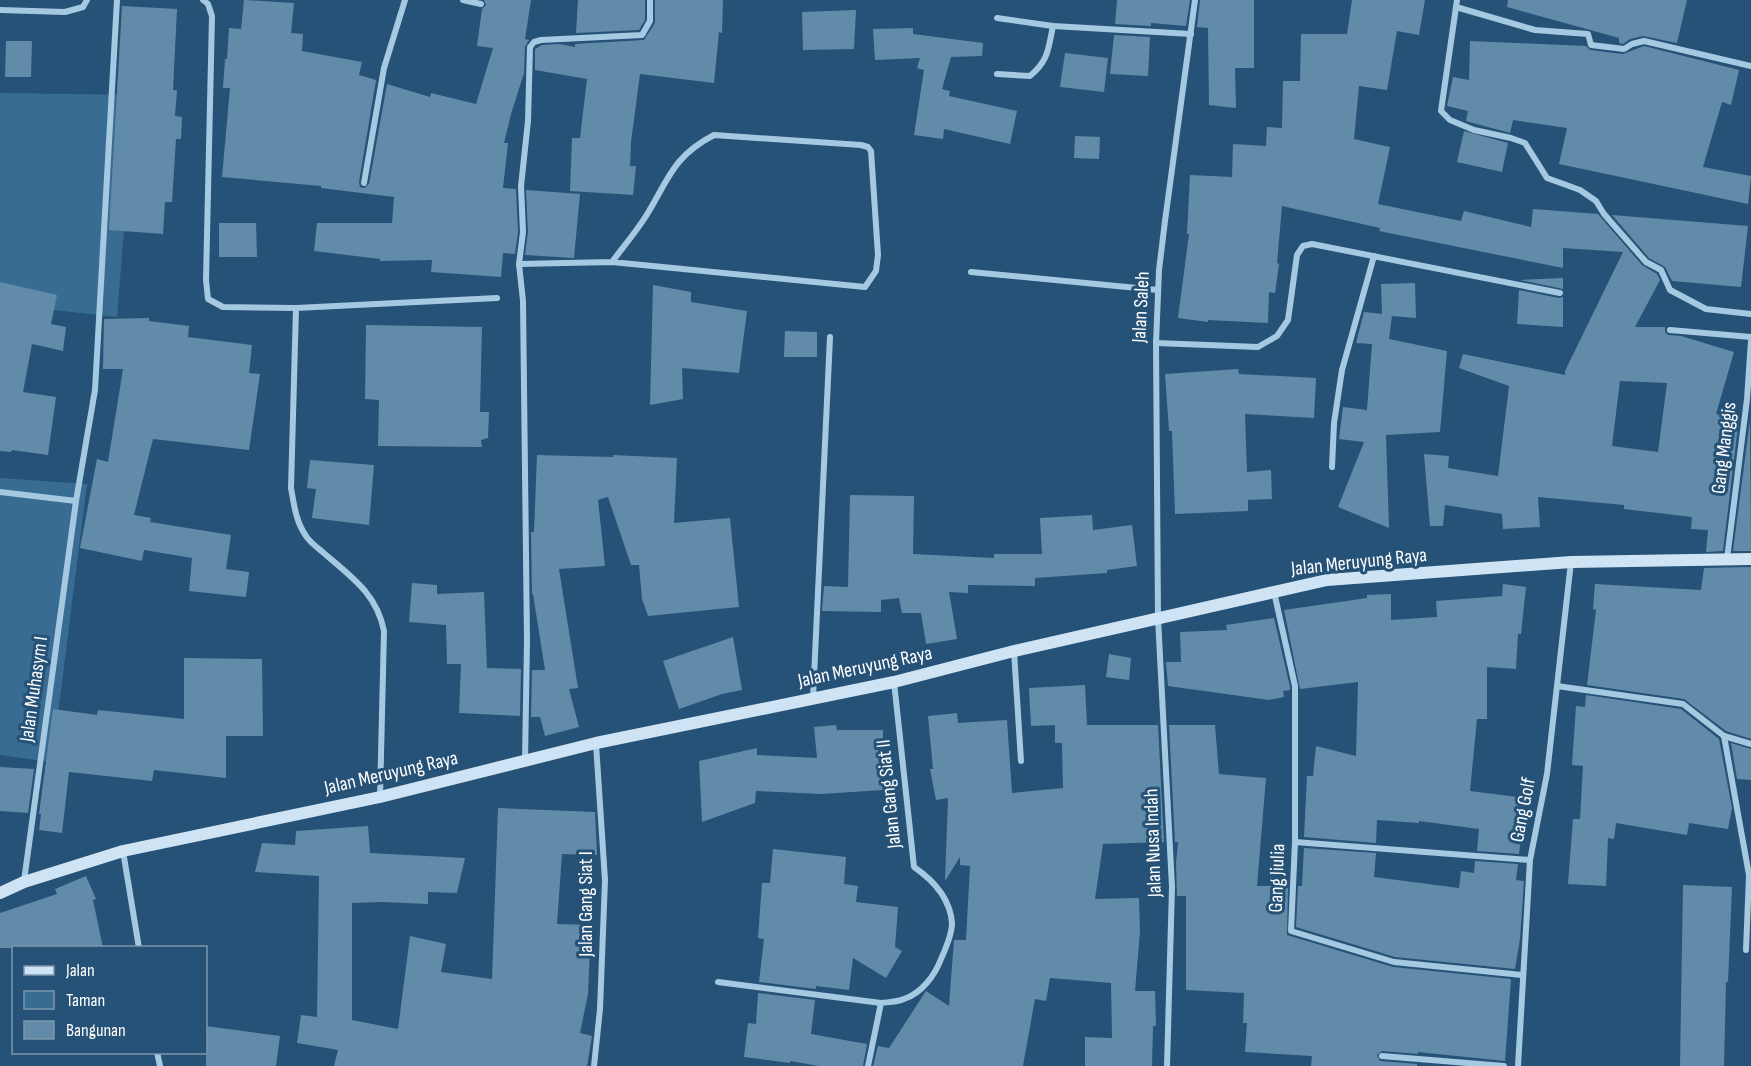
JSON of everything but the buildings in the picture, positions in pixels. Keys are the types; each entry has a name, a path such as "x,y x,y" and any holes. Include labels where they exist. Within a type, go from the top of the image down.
{"main road":[{"name":"Jalan Meruyung Raya","path":"0,893 24,882 123,851 380,797 596,743 894,682 1014,651 1327,580 1571,562 1751,559"}],"street":[{"path":"0,10 65,12 83,8 87,0"},
{"name":"Jalan Muhasym I","path":"24,882 76,501 95,390 117,0"},
{"path":"203,0 208,4 212,16 206,280 208,299 223,307 296,308 497,298"},
{"path":"364,183 384,68 405,0"},
{"path":"463,0 481,4"},
{"path":"525,760 527,641 523,301 519,264 523,232 521,186 528,121 530,47 534,42 541,40 642,35 650,21 650,0"},
{"name":"Jalan Saleh","path":"1158,618 1156,343 1158,290 1195,0"},
{"path":"1751,66 1644,41 1624,49 1591,45 1588,34 1535,30 1456,3 1442,111 1450,120 1474,130 1525,143 1547,178 1580,190 1596,201 1604,214 1646,262 1661,270 1670,290 1706,309 1751,314"},
{"path":"997,18 1053,26 1191,34"},
{"path":"997,74 1030,76 1046,59 1053,26"},
{"path":"519,264 612,262 865,287 876,271 878,255 871,152 868,147 861,145 714,135 695,145 677,162 645,218 612,262"},
{"path":"1156,343 1258,347 1277,336 1288,320 1296,255 1303,246 1312,244 1560,293"},
{"path":"1332,467 1334,423 1342,370 1374,256"},
{"path":"971,272 1158,290"},
{"path":"296,308 291,488 294,508 307,539 355,580 373,600 381,614 384,631 380,797"},
{"path":"1670,330 1751,339"},
{"path":"813,698 830,337"},
{"name":"Gang Manggis","path":"1727,559 1747,399 1751,339"},
{"path":"0,492 76,501"},
{"name":"Gang Golf","path":"1518,1066 1530,860 1546,774 1571,562"},
{"name":"Gang Jiulia","path":"1274,592 1295,686 1295,842 1291,931 1394,962 1522,975"},
{"name":"Jalan Nusa Indah","path":"1158,618 1172,887 1167,1066"},
{"path":"1014,651 1021,761"},
{"name":"Jalan Gang Siat II","path":"881,1004 906,999 923,987 936,972 948,943 952,924 947,904 940,890 929,877 914,867 894,682"},
{"path":"1557,686 1683,704 1724,736 1751,744"},
{"path":"1724,736 1749,875 1746,950"},
{"name":"Jalan Gang Siat I","path":"594,1066 600,1009 605,880 596,743"},
{"path":"1295,842 1530,860"},
{"path":"123,851 139,946"},
{"path":"718,982 881,1004 868,1066"},
{"path":"1382,1056 1504,1066"}],"green space":[{"path":"0,93 135,95 117,317 0,304"},
{"path":"0,478 87,484 52,762 0,755"}]}
